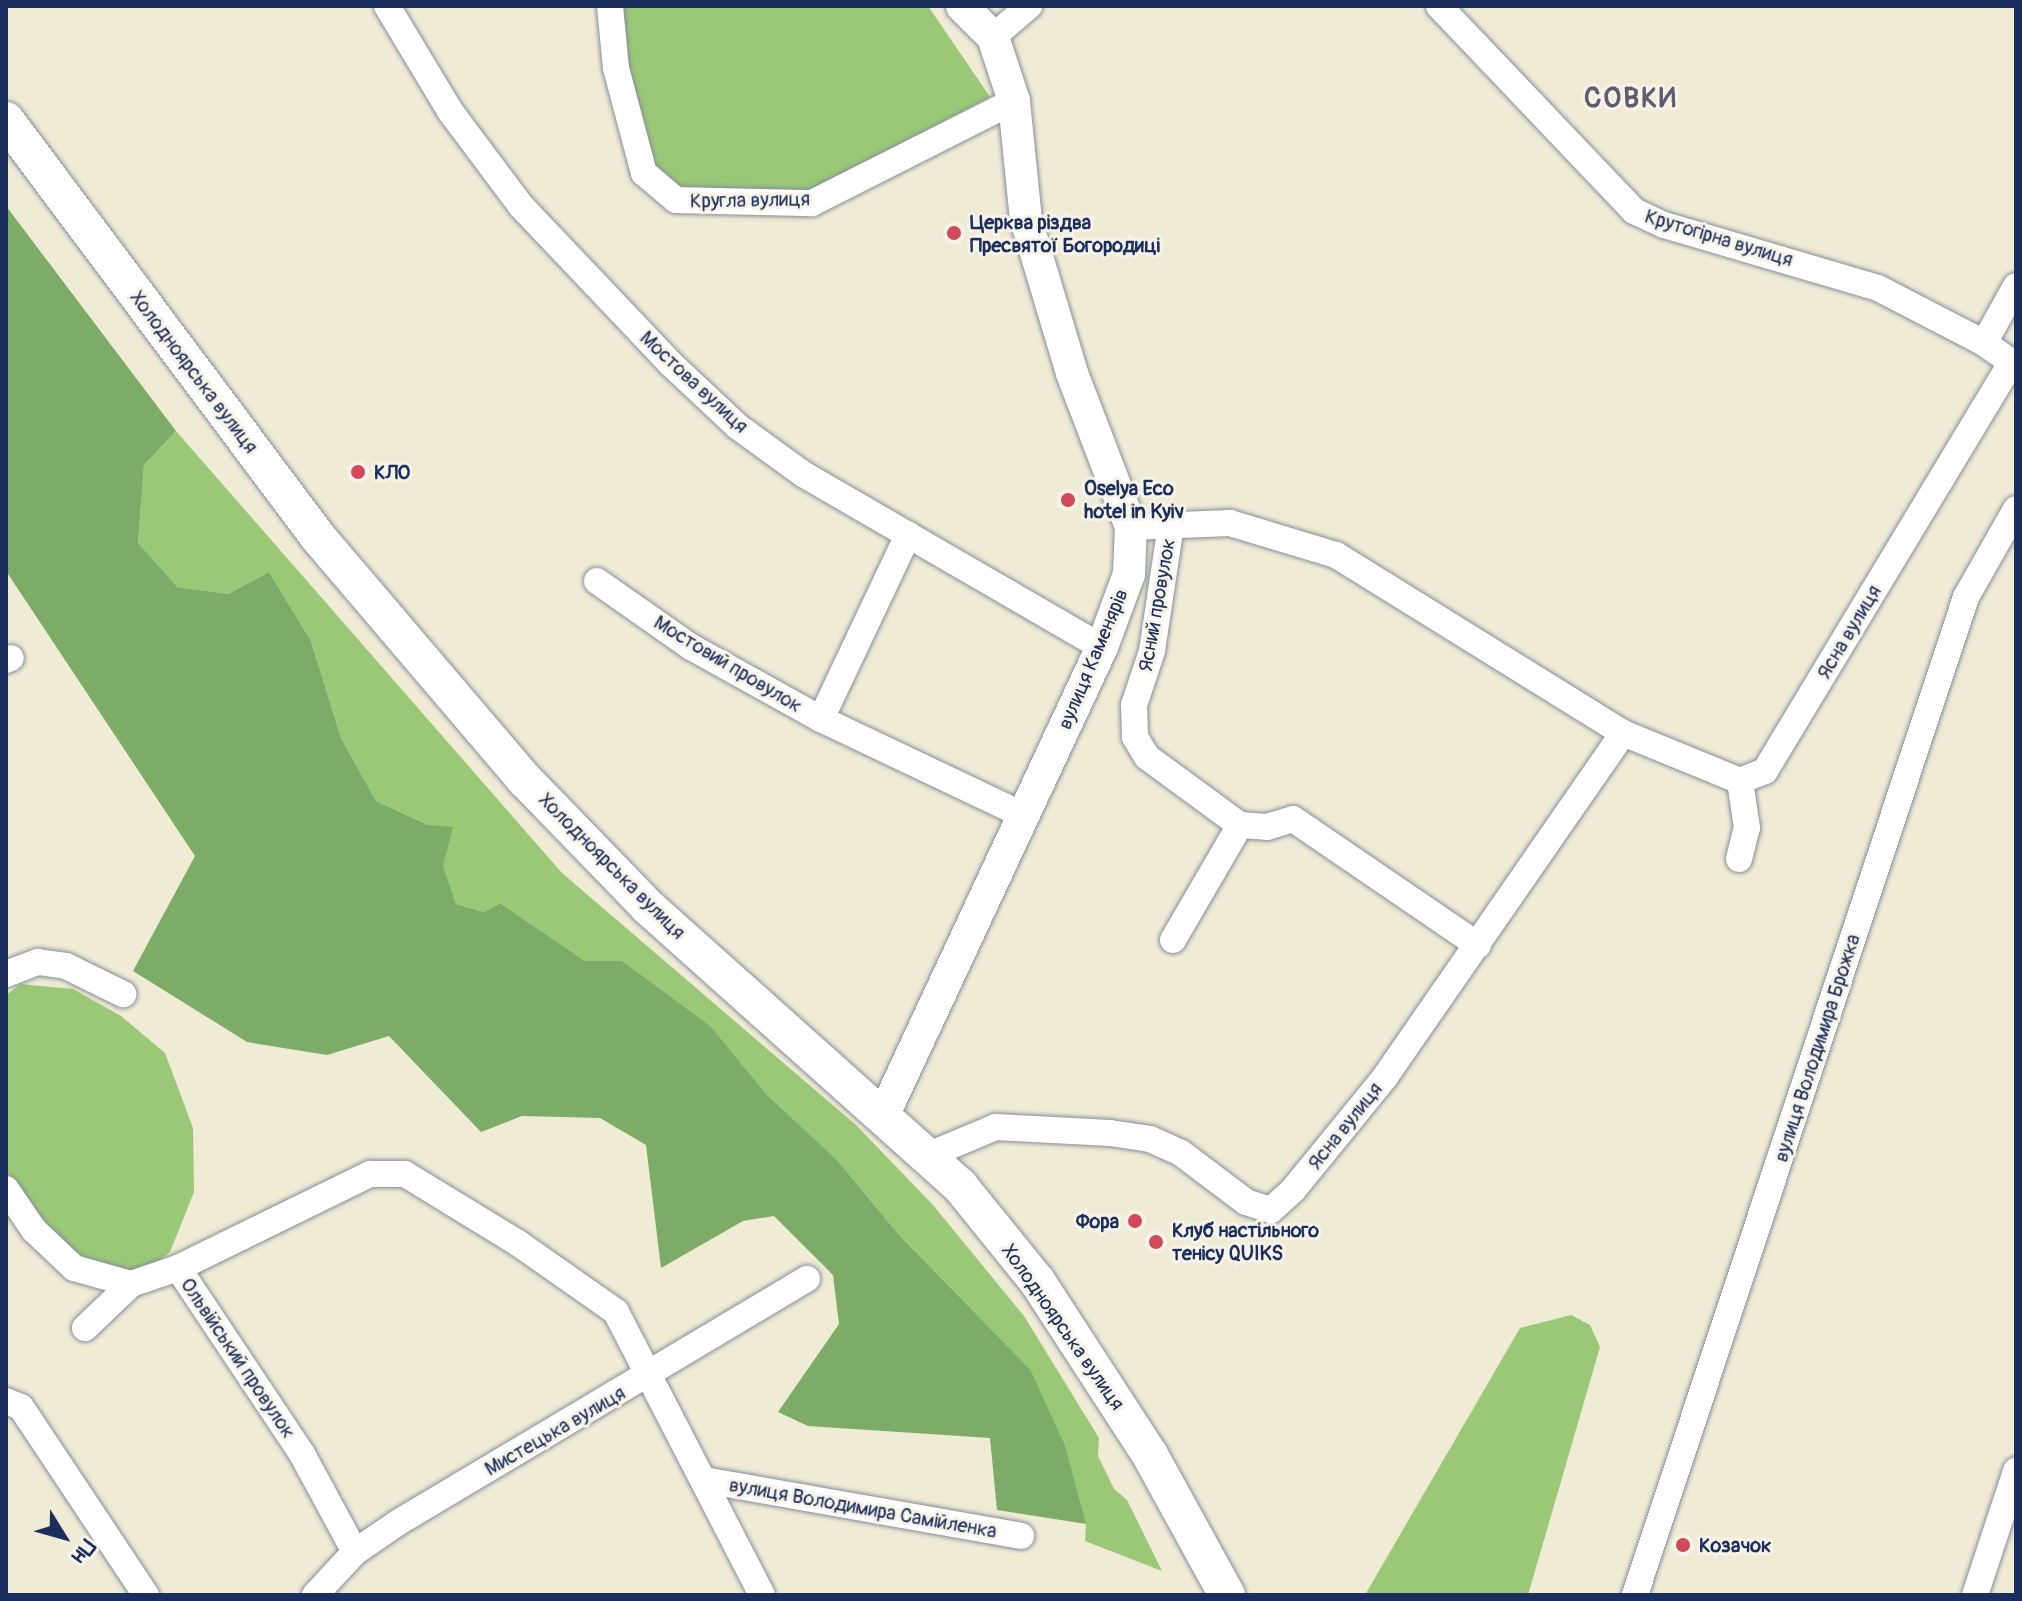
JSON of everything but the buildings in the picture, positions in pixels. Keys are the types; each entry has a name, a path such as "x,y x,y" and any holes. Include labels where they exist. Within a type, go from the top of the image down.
{"main road":[{"name":"Холодноярська вулиця","path":"6,120 318,537 436,679 648,907 929,1155 1037,1281 1150,1455 1227,1595"}],"street":[{"name":"Мостова вулиця","path":"387,6 486,164 551,242 737,426 803,474 1102,647"},
{"name":"Кругла вулиця","path":"610,6 616,68 644,173 676,200 812,203 1014,101"},
{"name":"вулиця Каменярів","path":"883,1116 1102,647 1129,574 1131,527 1042,279 1026,220 1014,101 993,37 962,6"},
{"path":"993,37 1029,6"},
{"name":"Крутогірна вулиця","path":"1439,6 1634,211 1664,225 1878,288 1984,343 2014,363"},
{"path":"1984,343 2016,286"},
{"name":"Ясна вулиця","path":"1740,781 1765,771 2014,363"},
{"name":"вулиця Володимира Брожка","path":"1635,1595 1966,597 2016,509"},
{"path":"1131,527 1230,523 1336,555 1623,733 1740,781 1747,828 1739,859"},
{"name":"Ясний провулок","path":"1171,525 1152,651 1134,705 1135,737 1166,774 1240,825"},
{"name":"Мостовий провулок","path":"821,719 908,535"},
{"name":"Мостовий провулок","path":"597,581 691,647 821,719 1023,815"},
{"name":"Ясна вулиця","path":"929,1155 996,1127 1110,1133 1150,1139 1181,1153 1246,1202 1271,1210 1293,1190 1385,1077 1623,733"},
{"path":"1173,940 1240,825 1267,827 1293,819 1478,945"},
{"path":"6,974 38,962 66,966 123,994"},
{"name":"вулиця Володимира Самійленка","path":"178,1268 370,1174 405,1174 518,1243 616,1312 762,1595"},
{"path":"6,1189 34,1230 74,1268 131,1284"},
{"name":"Ольвійський провулок","path":"131,1284 178,1268 302,1454 355,1552"},
{"name":"Мистецька вулиця","path":"315,1595 355,1552 807,1279"},
{"path":"85,1328 131,1284"},
{"path":"6,1401 21,1407 146,1595"},
{"path":"1975,1595 2016,1471"},
{"name":"вулиця Володимира Самійленка","path":"704,1480 1021,1536"}],"green space":[{"path":"616,6 928,6 990,97 807,193 676,193 649,174"},
{"path":"6,206 176,431 144,465 138,543 177,587 228,594 269,572 311,641 341,738 376,801 428,825 453,827 443,866 456,904 484,912 500,903 585,961 622,961 710,1026 766,1094 836,1159 899,1235 1030,1369 1065,1446 1086,1524 997,1510 990,1438 808,1426 778,1412 839,1324 833,1275 774,1216 743,1221 661,1268 646,1145 600,1118 522,1116 481,1132 389,1036 327,1055 247,1042 133,971 195,856 6,571"},
{"path":"176,431 562,873 856,1125 933,1205 1024,1316 1099,1438 1098,1456 1114,1489 1127,1500 1162,1571 1085,1541 1086,1524 1030,1369 899,1235 836,1159 622,961 585,961 500,903 484,912 456,904 428,825 376,801 341,738 311,641 269,572 228,594 176,587 138,543 144,465"},
{"path":"21,984 73,989 121,1016 165,1053 193,1128 194,1192 170,1252 141,1274 90,1261 58,1240 6,1171 6,995"},
{"path":"1571,1315 1590,1325 1600,1347 1528,1595 1365,1595 1520,1328"}],"place":[{"name":"Церква різдва Пресвятої Богородиці","path":"954,233"},
{"name":"КЛО","path":"358,472"},
{"name":"Oselya Eco hotel in Kyiv","path":"1068,500"},
{"name":"Фора","path":"1135,1221"},
{"name":"Клуб настільного тенісу QUIKS","path":"1156,1242"},
{"name":"Козачок","path":"1683,1545"}],"district":[{"name":"СОВКИ","path":"1631,99"}]}
